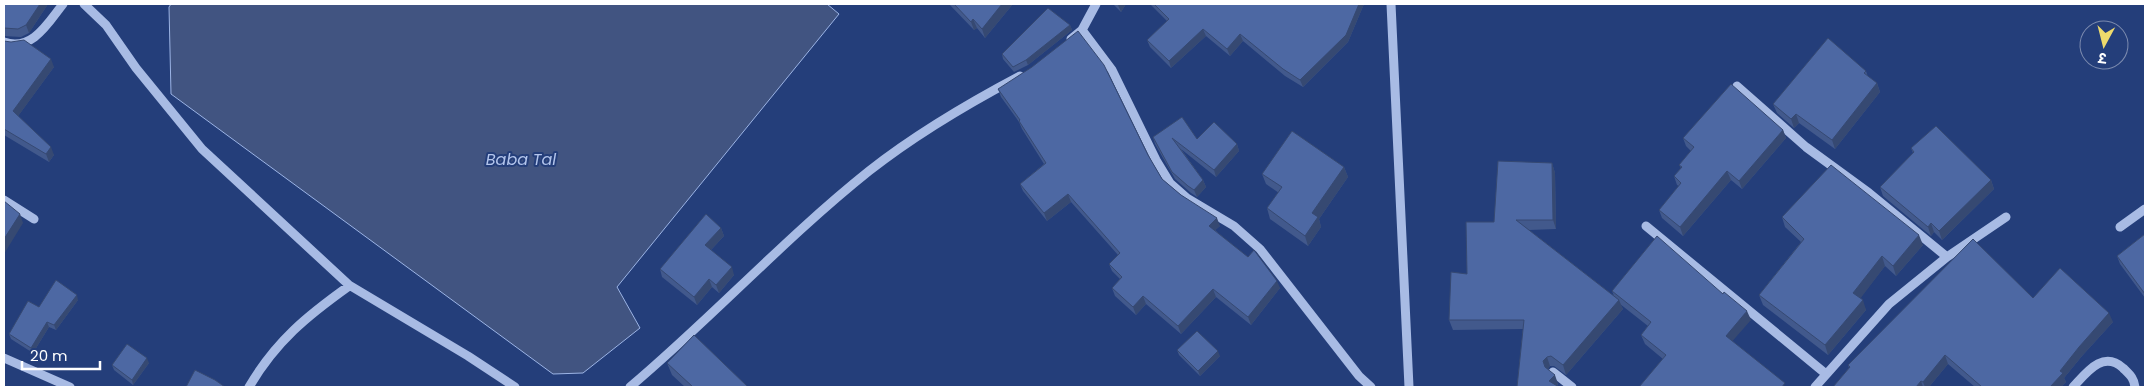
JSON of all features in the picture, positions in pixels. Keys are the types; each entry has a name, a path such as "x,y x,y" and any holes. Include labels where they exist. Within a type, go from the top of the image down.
{"street":[{"path":"5,45 23,44 34,40 62,4"},
{"path":"84,4 106,25 136,68 202,149 349,286 468,356 515,387"},
{"path":"1064,45 1082,30 1096,4"},
{"path":"1391,4 1409,387"},
{"path":"1082,30 1112,70 1156,160 1170,182 1187,198 1234,226 1260,249 1359,376 1371,387"},
{"path":"630,387 779,250 869,171 938,121 1031,70"},
{"path":"1737,86 1806,147 1869,193 1947,258"},
{"path":"4,200 34,219"},
{"path":"2120,227 2145,209"},
{"path":"1815,387 1888,304 1947,258 2006,217"},
{"path":"1646,226 1826,374"},
{"path":"249,387 259,370 286,336 312,312 349,286"},
{"path":"4,358 70,387"},
{"path":"2073,387 2095,364 2108,360 2118,364 2133,378 2135,387"},
{"path":"1553,372 1572,387"}],"water":[{"name":"Baba Tal","path":"171,4 827,4 839,14 617,287 640,328 583,373 553,374 171,94 169,7"}],"building":[{"path":"4,4 40,4 26,25 18,29 4,28"},
{"path":"954,4 1002,4 982,29 973,19 971,22"},
{"path":"1154,4 1359,4 1346,35 1300,80 1283,69 1240,34 1227,49 1203,29 1169,61 1147,40 1169,19"},
{"path":"1048,8 1070,25 1026,60 1013,67 1002,54"},
{"path":"1078,31 1104,65 1148,155 1162,179 1181,195 1217,218 1209,226 1248,257 1254,250 1277,281 1248,317 1213,289 1178,326 1143,296 1133,307 1112,288 1122,277 1109,264 1120,253 1068,194 1044,213 1020,184 1046,163 1020,120 998,89 1032,67"},
{"path":"1828,38 1877,83 1832,140 1796,114 1791,119 1773,104"},
{"path":"24,40 51,59 13,111 51,147 46,154 4,129 4,41"},
{"path":"1731,84 1783,130 1739,181 1727,171 1680,227 1659,210 1681,183 1674,176 1682,167 1679,165 1694,147 1683,138"},
{"path":"1182,117 1197,139 1214,122 1237,144 1214,170 1172,138 1203,180 1194,190 1172,172 1153,137"},
{"path":"1936,126 1991,180 1939,231 1931,223 1928,227 1880,187 1914,152 1911,148"},
{"path":"1292,131 1344,167 1312,213 1318,217 1305,236 1267,208 1282,187 1262,174"},
{"path":"1498,161 1552,163 1553,220 1516,220 1619,300 1563,365 1551,356 1543,361 1545,367 1555,375 1549,381 1559,387 1517,387 1524,320 1449,320 1451,272 1467,274 1466,222 1494,222"},
{"path":"1831,165 1919,235 1893,266 1882,256 1853,293 1863,300 1825,345 1759,295 1804,239 1782,217"},
{"path":"4,201 20,214 4,239"},
{"path":"706,214 721,228 705,245 732,267 716,285 709,279 694,297 660,269"},
{"path":"2145,234 2145,294 2117,256"},
{"path":"1657,236 1723,294 1724,292 1747,311 1726,336 1785,383 1782,387 1639,387 1666,355 1641,335 1651,322 1612,291"},
{"path":"1973,239 2033,298 2060,268 2109,313 2079,347 2060,371 2063,373 2050,387 1982,387 1945,355 1923,382 1921,381 1916,387 1833,387 1850,367 1848,365"},
{"path":"56,280 77,295 54,325 47,322 31,348 9,334 28,301 39,307"},
{"path":"1197,331 1218,351 1198,371 1177,350"},
{"path":"694,335 748,387 693,387 667,363"},
{"path":"127,344 147,358 132,380 112,365"},
{"path":"195,370 215,380 225,387 186,387"}]}
